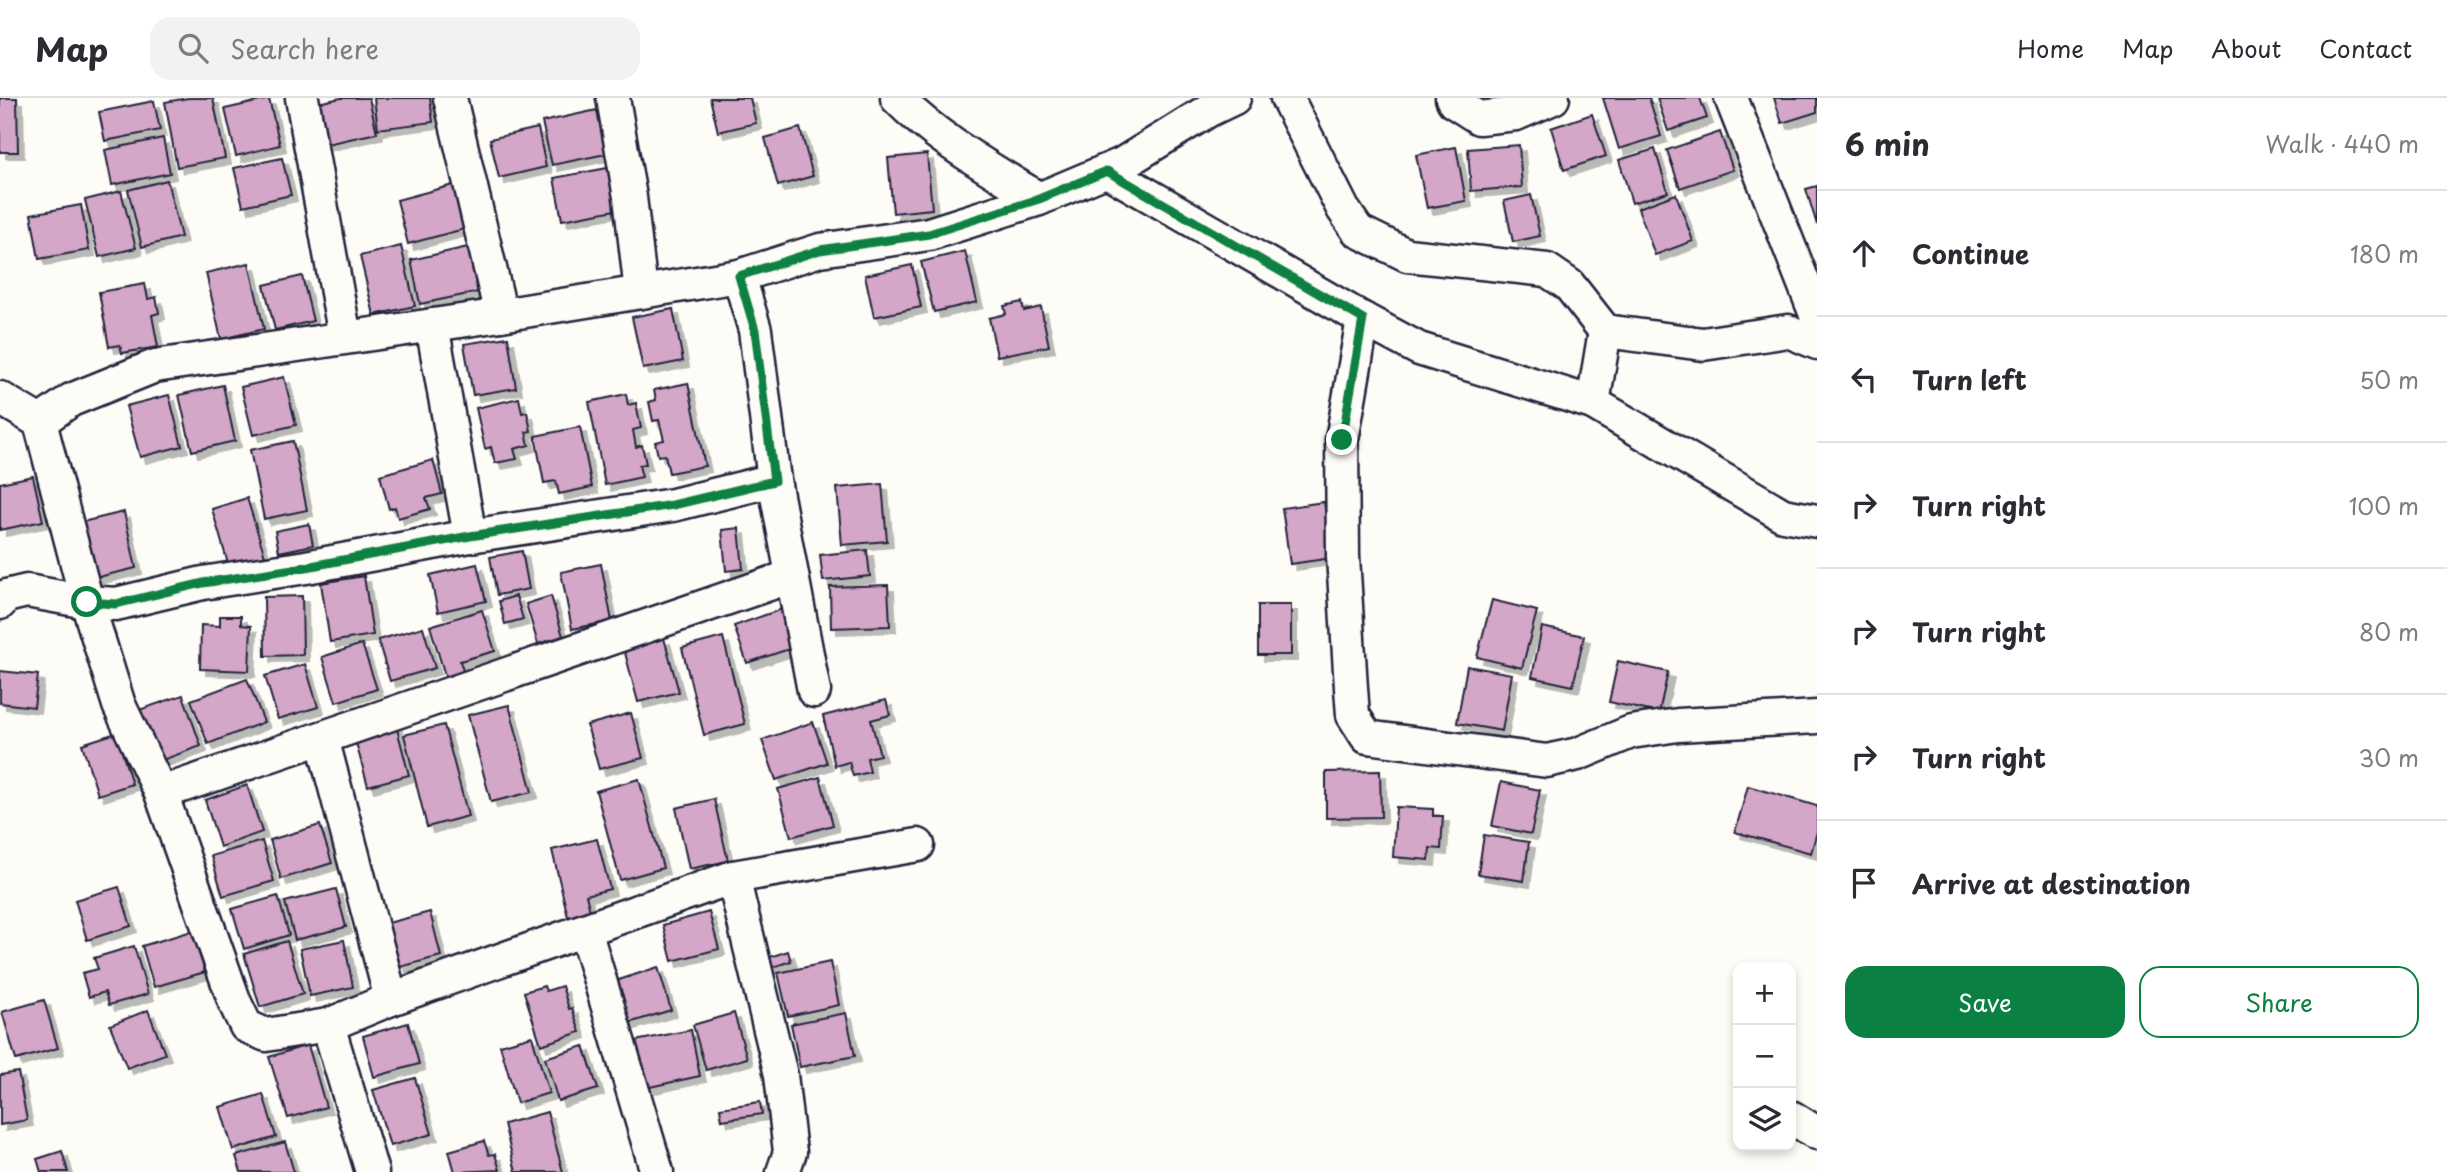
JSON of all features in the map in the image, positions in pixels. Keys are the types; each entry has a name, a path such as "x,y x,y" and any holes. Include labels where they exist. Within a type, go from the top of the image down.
{"street":[{"path":"302,98 345,337"},
{"path":"450,98 501,315"},
{"path":"613,98 630,197 641,292"},
{"path":"897,98 919,121 1039,199"},
{"path":"40,422 71,400 155,366 501,315 739,276 820,250 929,234 1039,199 1107,171 1234,98"},
{"path":"1287,98 1343,209 1358,231 1407,255 1547,270 1569,285 1605,331 1703,344 1788,331 1817,343"},
{"path":"1452,98 1479,118 1516,114 1553,98"},
{"path":"1731,98 1817,317"},
{"path":"1107,171 1419,349 1593,403 1783,515 1817,521"},
{"path":"739,276 755,330 774,481 814,691"},
{"path":"1363,319 1342,440 1343,556 1353,715 1367,737 1547,761 1578,754 1631,732 1678,725 1817,717"},
{"path":"432,325 470,536"},
{"path":"1593,403 1605,331"},
{"path":"0,398 40,422 87,602 118,705 161,793 235,1003 246,1026 267,1035 328,1025 391,999 733,877 918,845"},
{"path":"0,603 6,596 27,591 87,602 116,604 203,583 470,536 673,505 774,481"},
{"path":"161,793 792,576"},
{"path":"322,738 391,999"},
{"path":"733,877 781,1076 790,1152 783,1172"},
{"path":"585,930 657,1172"},
{"path":"328,1025 372,1172"},
{"path":"1796,1120 1817,1133"}],"building":[{"path":"0,98 17,98 18,152 0,152"},
{"path":"213,98 225,158 177,167 165,102"},
{"path":"341,98 369,98 377,133 322,145 313,104"},
{"path":"374,98 430,98 433,122 378,129"},
{"path":"710,98 750,98 756,123 718,132"},
{"path":"1603,98 1649,98 1661,136 1619,149"},
{"path":"1657,98 1700,98 1707,118 1668,131"},
{"path":"1774,98 1817,98 1817,112 1782,123"},
{"path":"269,99 280,145 236,156 225,109"},
{"path":"154,101 160,130 105,141 99,112"},
{"path":"597,110 606,154 552,165 542,122"},
{"path":"1592,114 1606,156 1564,170 1551,128"},
{"path":"538,128 546,167 499,178 490,139"},
{"path":"800,128 813,176 778,186 765,138"},
{"path":"1720,132 1733,170 1680,188 1667,150"},
{"path":"163,138 170,173 112,185 105,150"},
{"path":"1519,145 1522,187 1471,191 1468,149"},
{"path":"1456,147 1466,201 1427,208 1416,155"},
{"path":"1655,149 1668,192 1632,203 1619,160"},
{"path":"927,154 932,209 893,213 888,158"},
{"path":"282,158 291,195 243,206 234,168"},
{"path":"613,167 621,209 562,220 554,178"},
{"path":"167,180 181,237 142,247 128,190"},
{"path":"453,185 464,229 408,244 397,200"},
{"path":"1817,186 1817,225 1806,189"},
{"path":"121,191 136,248 99,257 85,200"},
{"path":"1676,194 1693,241 1655,255 1638,208"},
{"path":"1531,195 1540,236 1513,242 1504,201"},
{"path":"81,205 89,250 39,259 31,214"},
{"path":"401,246 415,306 374,315 360,256"},
{"path":"468,247 478,292 420,304 411,260"},
{"path":"965,251 977,302 934,312 921,262"},
{"path":"249,263 264,329 221,339 206,273"},
{"path":"912,265 921,307 874,317 865,275"},
{"path":"302,276 313,321 275,330 264,285"},
{"path":"145,284 148,299 156,297 159,313 152,315 158,347 122,353 120,345 109,347 99,292"},
{"path":"1022,302 1024,311 1041,307 1049,346 997,356 989,318 1006,314 1004,306"},
{"path":"673,309 683,361 643,369 632,317"},
{"path":"508,337 516,388 473,395 464,344"},
{"path":"284,377 296,425 253,435 241,387"},
{"path":"688,383 705,466 669,473 665,455 658,456 655,442 664,440 659,420 653,421 649,402 656,400 654,390"},
{"path":"223,385 235,441 192,451 179,395"},
{"path":"626,394 628,405 636,403 641,428 633,430 636,447 642,445 646,464 639,465 642,477 605,485 589,402"},
{"path":"169,395 182,446 140,457 126,406"},
{"path":"519,398 522,413 527,412 531,431 526,432 529,445 514,449 517,459 495,463 491,447 485,449 476,408"},
{"path":"580,427 592,487 559,494 556,481 544,483 535,436"},
{"path":"293,441 307,510 264,519 250,450"},
{"path":"433,460 442,494 426,498 430,509 398,518 395,507 389,509 380,475"},
{"path":"33,476 43,521 0,530 0,483"},
{"path":"882,484 887,541 842,545 837,488"},
{"path":"247,498 265,556 229,567 212,509"},
{"path":"1324,502 1332,558 1290,564 1282,508"},
{"path":"124,512 136,568 90,579 78,523"},
{"path":"309,524 313,545 279,552 275,531"},
{"path":"739,528 743,569 726,571 722,530"},
{"path":"867,550 870,576 823,581 820,555"},
{"path":"522,551 529,589 497,595 490,557"},
{"path":"477,564 486,601 438,612 430,575"},
{"path":"601,564 612,621 572,629 561,572"},
{"path":"364,576 373,635 330,642 321,583"},
{"path":"888,585 890,626 831,628 830,587"},
{"path":"302,596 303,655 265,656 264,597"},
{"path":"516,596 523,619 505,624 499,601"},
{"path":"551,596 563,636 538,644 526,604"},
{"path":"1492,600 1537,611 1522,668 1477,657"},
{"path":"1258,605 1291,605 1291,655 1258,655"},
{"path":"782,609 795,647 747,663 734,626"},
{"path":"482,610 495,651 460,661 464,674 446,679 430,626"},
{"path":"220,616 241,616 241,625 251,626 249,671 200,669 201,625 220,626"},
{"path":"423,627 435,668 390,681 378,640"},
{"path":"1542,627 1584,636 1573,686 1532,677"},
{"path":"723,637 745,724 704,735 682,648"},
{"path":"664,638 679,692 638,702 624,649"},
{"path":"362,644 377,689 336,702 322,657"},
{"path":"1618,661 1668,672 1659,713 1609,702"},
{"path":"305,664 318,707 278,719 265,676"},
{"path":"1467,666 1512,674 1502,731 1457,723"},
{"path":"0,671 38,675 34,707 0,703"},
{"path":"247,679 264,722 208,744 191,700"},
{"path":"183,695 201,746 157,762 139,710"},
{"path":"886,700 890,715 871,720 880,755 867,758 870,772 853,776 849,762 835,766 823,716"},
{"path":"509,705 532,792 491,802 468,715"},
{"path":"631,713 643,758 599,769 587,725"},
{"path":"813,722 827,763 776,780 762,740"},
{"path":"396,725 409,775 368,786 354,736"},
{"path":"444,725 468,816 427,827 404,735"},
{"path":"116,733 132,784 98,795 82,744"},
{"path":"1380,771 1381,817 1326,818 1326,772"},
{"path":"820,777 833,825 791,837 778,789"},
{"path":"639,779 663,868 620,880 596,791"},
{"path":"1501,782 1540,790 1531,834 1492,826"},
{"path":"247,785 262,832 220,847 205,800"},
{"path":"1748,786 1817,806 1817,832 1811,853 1735,832"},
{"path":"714,799 728,861 689,869 676,808"},
{"path":"1396,807 1433,809 1433,816 1443,816 1441,849 1430,848 1429,860 1393,857"},
{"path":"320,825 332,863 281,879 270,840"},
{"path":"1484,835 1529,842 1524,881 1478,874"},
{"path":"597,839 610,889 586,895 590,911 568,917 552,850"},
{"path":"262,841 274,881 223,896 211,856"},
{"path":"119,887 131,926 87,940 75,900"},
{"path":"336,889 346,927 295,940 285,902"},
{"path":"278,896 289,935 244,949 232,909"},
{"path":"430,912 441,956 400,967 388,923"},
{"path":"709,912 719,949 672,961 663,925"},
{"path":"192,931 205,972 154,987 142,946"},
{"path":"344,940 353,987 310,996 300,949"},
{"path":"287,941 303,994 260,1007 244,954"},
{"path":"134,946 148,994 109,1005 105,992 89,997 82,973 98,969 94,958"},
{"path":"788,951 791,961 770,968 767,958"},
{"path":"830,962 839,1005 788,1016 778,973"},
{"path":"658,967 671,1010 629,1023 616,981"},
{"path":"544,986 546,991 562,986 580,1032 541,1045 524,992"},
{"path":"44,1000 58,1048 16,1060 2,1012"},
{"path":"148,1010 165,1054 127,1068 110,1025"},
{"path":"734,1013 747,1058 706,1070 693,1025"},
{"path":"846,1013 855,1056 800,1067 791,1024"},
{"path":"408,1023 419,1064 374,1077 363,1036"},
{"path":"691,1030 700,1076 645,1088 635,1041"},
{"path":"532,1036 549,1093 517,1103 500,1045"},
{"path":"308,1045 326,1107 288,1118 269,1057"},
{"path":"584,1046 598,1089 558,1101 545,1058"},
{"path":"18,1072 27,1120 0,1125 0,1075"},
{"path":"415,1078 432,1134 390,1146 373,1090"},
{"path":"263,1094 276,1137 233,1150 220,1107"},
{"path":"760,1102 762,1114 722,1120 720,1108"},
{"path":"547,1112 563,1172 516,1172 504,1124"},
{"path":"484,1141 489,1155 495,1154 500,1170 455,1172 449,1151"},
{"path":"285,1142 294,1172 241,1172 236,1156"},
{"path":"62,1151 68,1172 41,1172 37,1159"}],"route":[{"path":"87,602 116,604 203,583 233,580 470,536 673,505 774,481 755,330 739,276 820,250 929,234 1039,199 1107,171 1363,319 1342,440"}]}
